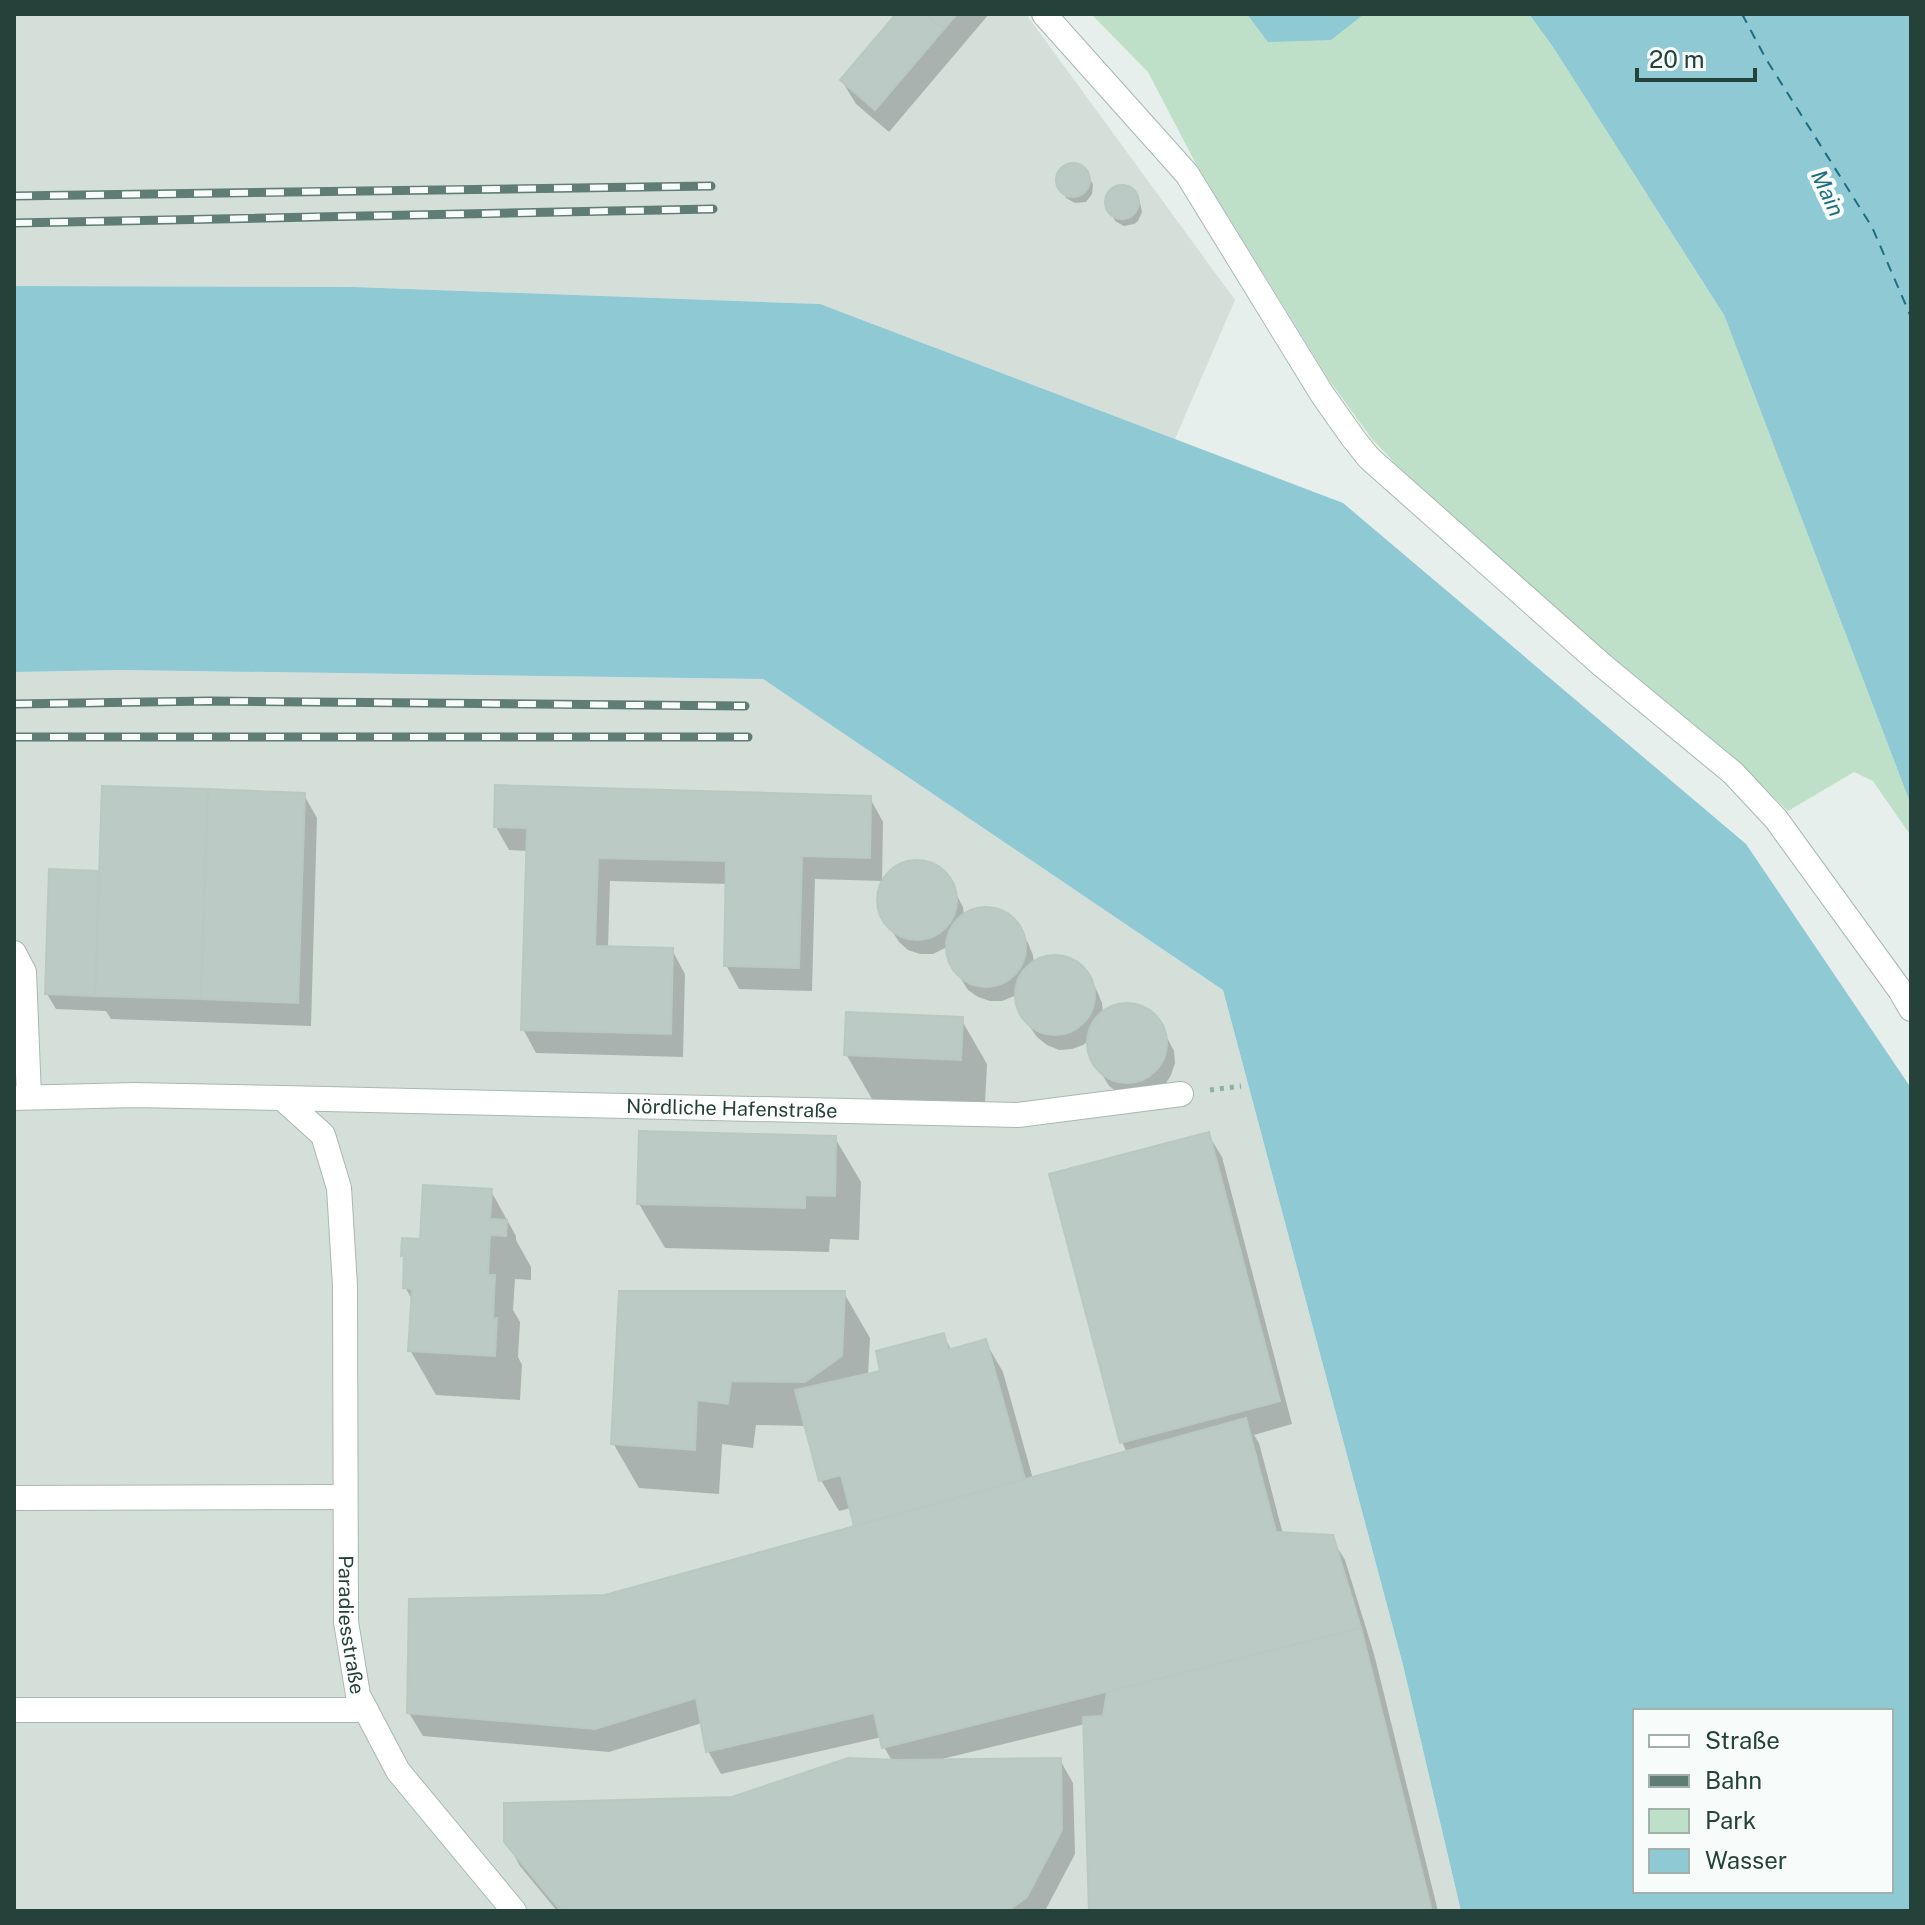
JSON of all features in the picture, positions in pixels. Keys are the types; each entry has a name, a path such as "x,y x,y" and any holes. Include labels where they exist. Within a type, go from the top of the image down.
{"street":[{"path":"1044,14 1187,174 1322,394 1369,458 1602,665 1733,773 1776,819 1911,1009"},
{"path":"14,953 24,972 22,1097"},
{"name":"Nördliche Hafenstraße","path":"22,1097 135,1095 1018,1115 1181,1094"},
{"name":"Paradiesstraße","path":"282,1098 323,1135 339,1188 345,1286 346,1622 358,1695 398,1771 514,1911"},
{"path":"14,1498 345,1497"},
{"path":"14,1710 366,1710"}],"shaded area":[{"path":"14,14 1026,14 1235,300 1175,439 820,304 354,287 14,286"},
{"path":"121,670 763,679 1223,990 1403,1665 1461,1911 14,1911 14,672"}],"green space":[{"path":"1091,14 1529,14 1724,315 1911,805 1911,836 1873,781 1854,772 1788,811 1730,754 1596,652 1430,500 1372,439 1329,380 1196,164 1148,72"}],"water":[{"path":"1247,14 1364,14 1331,40 1268,42"},
{"name":"Main","path":"1529,14 1911,14 1911,805 1724,315"},
{"path":"14,286 354,287 820,304 1343,503 1746,844 1911,1088 1911,1911 1461,1911 1403,1665 1223,990 763,679 121,670 14,672"}],"building":[{"path":"896,14 926,14 944,29 875,110 840,80"},
{"path":"926,14 957,14 944,29"},
{"path":"1073,163 1085,168 1090,180 1085,192 1073,197 1061,192 1056,180 1061,168"},
{"path":"1122,185 1134,190 1139,202 1134,214 1122,219 1110,214 1105,202 1110,190"},
{"path":"495,785 871,796 870,858 802,856 799,968 724,966 726,861 598,858 595,946 673,948 671,1034 521,1030 527,828 494,827"},
{"path":"102,786 208,789 201,999 95,996"},
{"path":"208,789 305,793 298,1003 201,999"},
{"path":"917,860 932,863 945,872 954,885 957,900 954,915 945,928 932,937 917,940 902,937 889,928 880,915 877,900 880,885 889,872 902,863"},
{"path":"49,869 99,871 95,996 45,994"},
{"path":"986,907 1001,910 1014,919 1023,932 1026,947 1023,962 1014,975 1001,984 986,987 971,984 958,975 949,962 946,947 949,932 958,919 971,910"},
{"path":"1055,955 1070,958 1083,967 1092,980 1095,995 1092,1010 1083,1023 1070,1032 1055,1035 1040,1032 1027,1023 1018,1010 1015,995 1018,980 1027,967 1040,958"},
{"path":"1127,1003 1142,1006 1155,1015 1164,1028 1167,1043 1164,1058 1155,1071 1142,1080 1127,1083 1112,1080 1099,1071 1090,1058 1087,1043 1090,1028 1099,1015 1112,1006"},
{"path":"846,1012 963,1017 961,1060 844,1055"},
{"path":"639,1131 836,1136 835,1196 805,1195 805,1208 637,1204"},
{"path":"1209,1132 1280,1401 1120,1443 1049,1174"},
{"path":"423,1185 492,1189 490,1219 507,1220 506,1236 490,1235 488,1275 495,1275 495,1356 408,1351 412,1289 403,1288 402,1238 420,1239"},
{"path":"619,1291 845,1291 842,1356 805,1382 731,1381 728,1404 697,1400 695,1450 611,1444"},
{"path":"944,1333 948,1350 986,1339 1025,1479 854,1526 841,1475 819,1481 795,1390 880,1371 876,1351"},
{"path":"1246,1418 1276,1532 1333,1535 1361,1628 882,1748 874,1713 706,1752 696,1698 595,1729 407,1713 409,1599 605,1595"},
{"path":"1361,1628 1432,1911 1089,1911 1083,1717 1103,1716 1107,1692"},
{"path":"848,1758 1061,1758 1062,1830 1027,1897 1008,1911 561,1911 504,1842 504,1803 732,1797"}],"ferry route":[{"path":"1742,14 1766,59 1872,227 1911,317"}],"railway":[{"path":"14,196 711,186"},
{"path":"14,223 713,209"},
{"path":"14,704 210,701 745,706"},
{"path":"14,737 748,737"}]}
